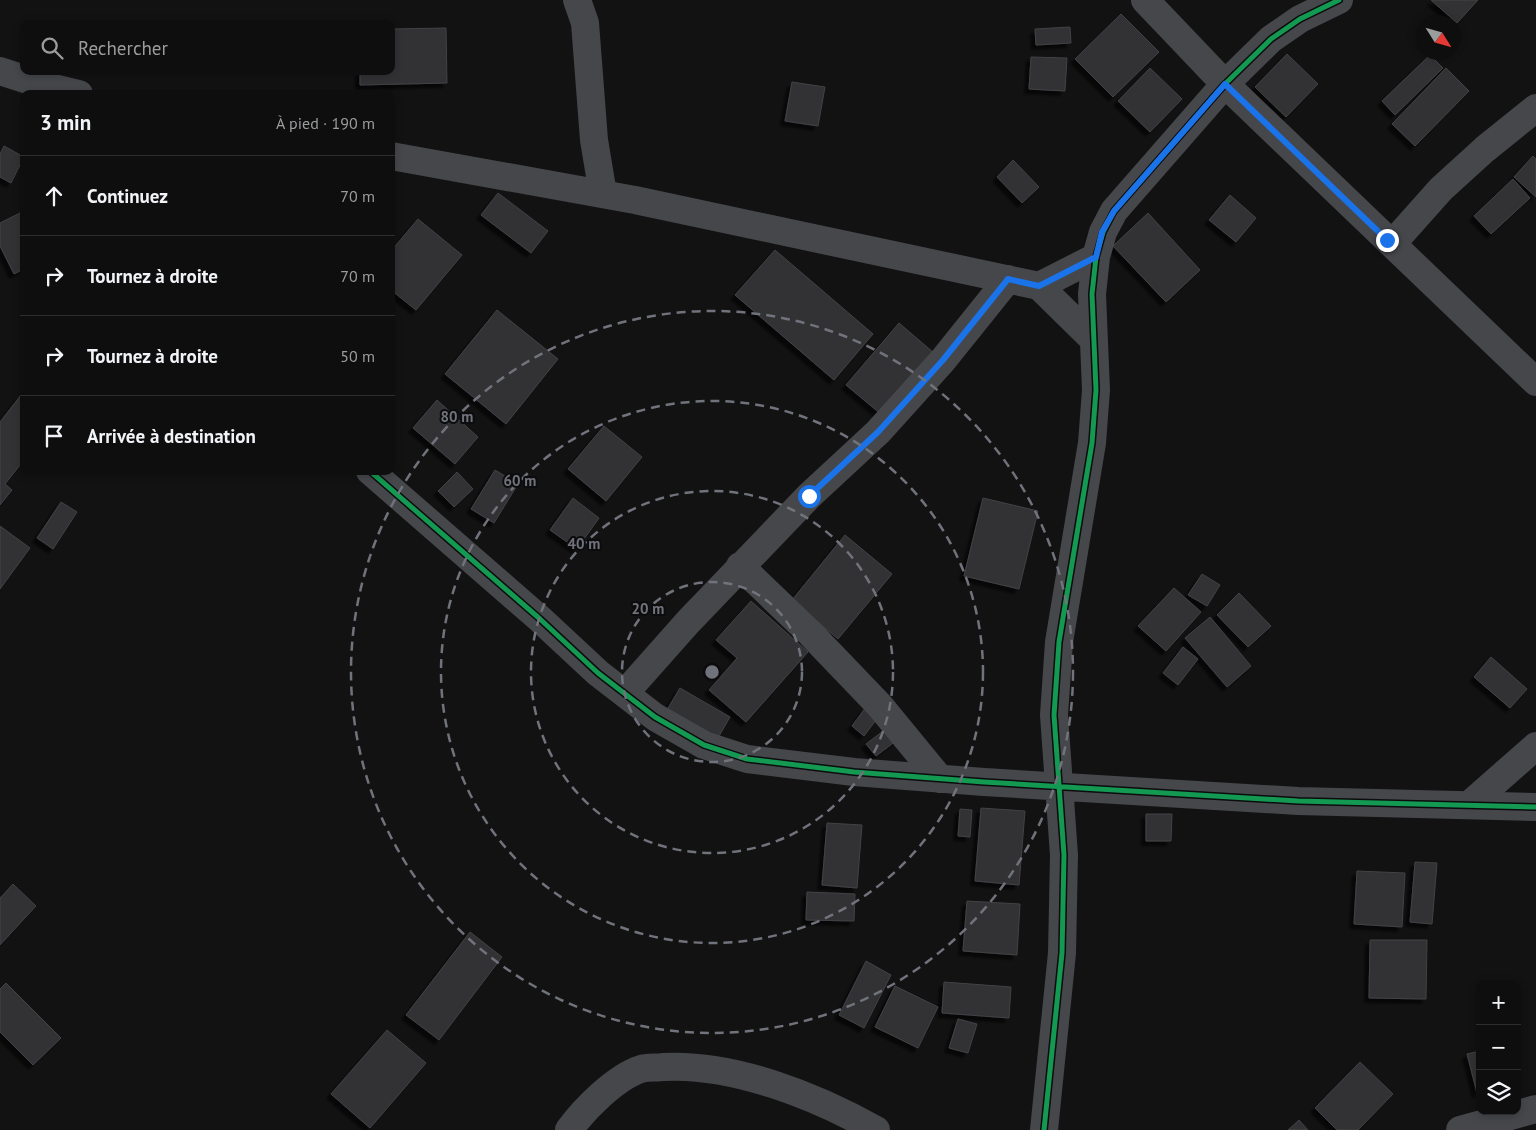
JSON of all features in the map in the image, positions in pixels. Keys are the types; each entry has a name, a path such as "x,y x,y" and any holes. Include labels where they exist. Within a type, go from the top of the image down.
{"street":[{"path":"577,0 585,22 594,140 603,194"},
{"path":"1145,0 1225,84 1536,382"},
{"path":"1044,1130 1062,953 1064,855 1054,715 1058,642 1092,443 1096,390 1092,294 1096,257 1102,232 1114,211 1225,84 1270,39 1300,19 1339,0"},
{"path":"0,71 62,90"},
{"path":"1392,244 1441,189 1484,149 1536,108"},
{"path":"395,157 603,194 1039,286 1093,339"},
{"path":"1039,286 1096,257"},
{"path":"625,693 740,566 809,496 878,432 943,360 1008,279"},
{"path":"375,475 598,673 655,717 704,744 747,759 817,768 940,779 1298,801 1536,807"},
{"path":"740,566 811,634 880,706 940,779"},
{"path":"1469,805 1536,746"},
{"path":"569,1130 578,1117 620,1081 641,1069 680,1066 728,1072 794,1092 849,1115 876,1130"},
{"path":"1460,1130 1536,1109"}],"building":[{"path":"1431,0 1478,0 1461,19 1461,15 1448,15"},
{"path":"1121,14 1159,52 1113,97 1075,59"},
{"path":"1070,27 1071,43 1036,45 1035,29"},
{"path":"446,28 447,83 360,85 360,75 395,75 395,29"},
{"path":"1287,54 1318,84 1286,117 1255,87"},
{"path":"1031,57 1067,58 1065,91 1029,89"},
{"path":"1425,60 1435,60 1443,68 1395,115 1382,101"},
{"path":"1150,68 1182,99 1150,132 1118,101"},
{"path":"1446,68 1469,91 1415,146 1392,124"},
{"path":"792,82 825,87 818,126 785,121"},
{"path":"4,146 20,155 20,165 11,183 0,177 0,154"},
{"path":"1533,156 1536,159 1536,197 1514,177"},
{"path":"1013,160 1039,187 1022,203 997,177"},
{"path":"1513,179 1530,198 1491,234 1474,216"},
{"path":"498,193 548,231 531,253 481,215"},
{"path":"1230,195 1256,218 1236,242 1209,220"},
{"path":"20,213 20,271 14,274 0,246 0,223"},
{"path":"1148,213 1200,270 1166,302 1113,246"},
{"path":"418,219 462,255 416,310 395,293 395,246"},
{"path":"775,250 873,334 834,380 735,295"},
{"path":"497,310 558,359 506,424 445,374"},
{"path":"899,323 934,353 882,415 846,385"},
{"path":"20,396 20,465 5,484 12,490 0,505 0,422"},
{"path":"437,400 478,437 455,464 413,428"},
{"path":"604,426 642,457 606,501 568,469"},
{"path":"495,470 518,484 494,523 471,509"},
{"path":"457,472 473,489 454,507 438,491"},
{"path":"573,498 599,518 577,549 550,530"},
{"path":"983,498 1038,511 1019,589 964,576"},
{"path":"61,502 77,512 53,549 37,538"},
{"path":"0,526 30,548 0,589"},
{"path":"845,535 892,574 838,639 792,600"},
{"path":"1202,574 1220,585 1207,606 1188,595"},
{"path":"1174,588 1201,612 1166,651 1138,626"},
{"path":"1239,593 1271,626 1248,647 1217,615"},
{"path":"751,601 808,652 746,722 709,690 737,658 716,640"},
{"path":"1210,617 1251,666 1227,687 1185,638"},
{"path":"1183,647 1198,659 1178,685 1163,673"},
{"path":"1491,657 1527,689 1510,708 1474,677"},
{"path":"680,688 730,717 715,743 665,713"},
{"path":"866,707 879,716 864,736 852,726"},
{"path":"891,725 901,737 876,756 866,744"},
{"path":"981,808 1025,811 1019,885 975,881"},
{"path":"960,809 972,810 970,837 958,836"},
{"path":"1146,814 1172,814 1171,841 1146,841"},
{"path":"827,823 862,825 857,888 822,885"},
{"path":"1415,862 1437,863 1432,924 1410,922"},
{"path":"1357,871 1405,873 1402,927 1354,924"},
{"path":"13,884 36,906 0,945 0,898"},
{"path":"807,892 855,894 854,921 806,920"},
{"path":"967,901 1020,904 1017,955 963,951"},
{"path":"470,932 502,957 439,1040 406,1015"},
{"path":"1370,940 1427,940 1426,999 1369,998"},
{"path":"866,961 891,975 864,1028 839,1015"},
{"path":"944,982 1011,987 1009,1018 942,1013"},
{"path":"6,983 61,1038 33,1065 0,1032 0,989"},
{"path":"895,986 938,1007 918,1048 875,1027"},
{"path":"958,1019 977,1024 968,1053 949,1048"},
{"path":"387,1030 426,1063 370,1128 331,1094"},
{"path":"1476,1052 1476,1089 1467,1054"},
{"path":"1360,1062 1393,1094 1358,1130 1337,1130 1315,1108"},
{"path":"1299,1120 1308,1130 1288,1130"}],"cycle path":[{"path":"1044,1130 1062,953 1064,855 1054,715 1059,642 1092,443 1096,390 1092,294 1096,257 1103,232 1114,211 1225,84 1271,39 1300,19 1339,0"},
{"path":"375,475 540,619 598,673 655,717 704,745 747,759 854,772 984,782 1298,801 1536,807"}],"route":[{"path":"809,496 878,432 943,360 1008,279 1039,286 1096,257 1102,232 1114,211 1225,84 1387,240"}]}
